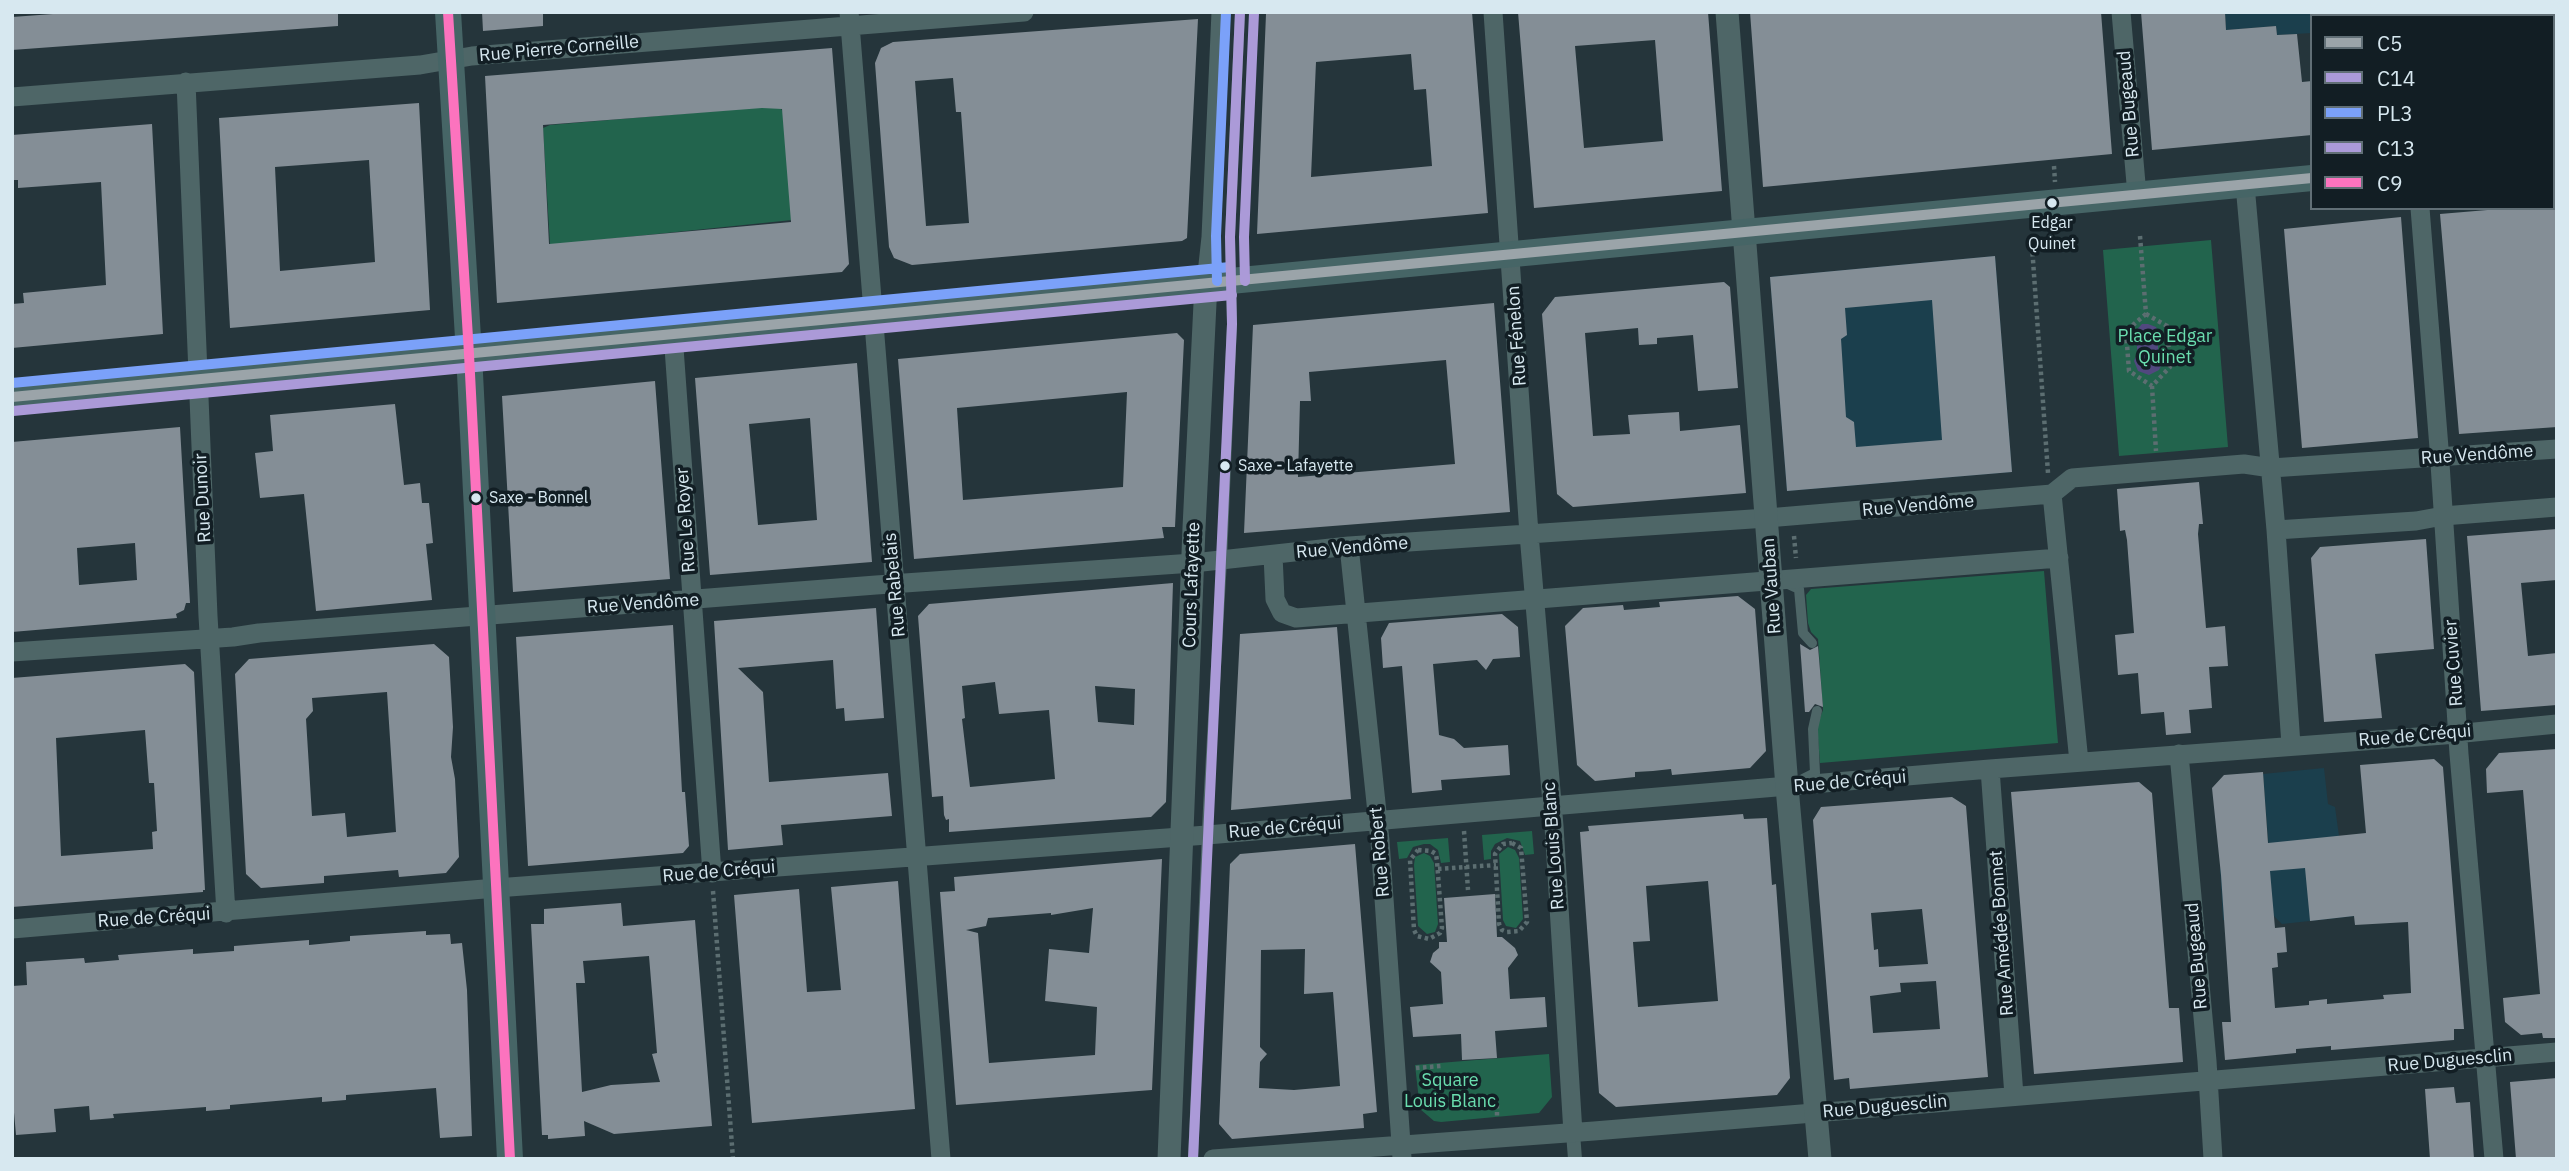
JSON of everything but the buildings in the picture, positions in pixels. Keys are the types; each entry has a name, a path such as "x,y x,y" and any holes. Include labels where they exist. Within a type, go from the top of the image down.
{"main road":[{"path":"448,12 469,354 510,1159"},
{"path":"12,397 2310,178"}],"street":[{"name":"Rue Pierre Corneille","path":"12,97 420,65 450,59 850,19 1024,12"},
{"name":"Cours Lafayette","path":"1169,1159 1193,563 1219,282 1211,237 1221,12"},
{"name":"Rue Fénelon","path":"1493,12 1529,534"},
{"name":"Rue Vauban","path":"1727,12 1787,787 1820,1159"},
{"name":"Rue Bugeaud","path":"2120,12 2137,195"},
{"name":"Rue Rabelais","path":"850,19 941,1159"},
{"name":"Rue Dunoir","path":"186,82 209,638 213,668 226,912"},
{"path":"2245,185 2271,468 2291,745"},
{"name":"Rue Cuvier","path":"2420,210 2440,457 2459,754 2494,1159"},
{"name":"Rue Le Royer","path":"673,334 712,873"},
{"name":"Rue Vendôme","path":"12,653 1193,563 1349,546 1767,518 2050,494 2073,478 2244,464 2271,468 2557,449"},
{"path":"2050,494 2079,762"},
{"path":"2276,530 2416,521 2443,516 2557,507"},
{"name":"Rue Louis Blanc","path":"1529,534 1552,806 1575,1159"},
{"name":"Rue Robert","path":"1349,546 1378,820 1402,1152"},
{"name":"Rue Vendôme","path":"1273,555 1275,599 1282,613 1296,618 2059,558"},
{"name":"Rue de Créqui","path":"12,929 496,888 1207,835 2557,724"},
{"name":"Rue Bugeaud","path":"2179,754 2213,1159"},
{"name":"Rue Amédée Bonnet","path":"1990,769 2014,1097"},
{"name":"Rue Duguesclin","path":"1213,1159 1402,1152 1573,1133 2557,1052"}],"lane":[{"path":"1193,1159 1232,324 1219,282 1230,237 1240,12"},
{"path":"1772,580 1799,589 1803,633 1812,643"},
{"path":"1787,787 1815,773 1814,729 1817,711"}],"path":[{"path":"2054,166 2054,176"},
{"path":"2140,236 2146,314"},
{"path":"2032,246 2050,494"},
{"path":"2146,314 2167,326 2170,367 2152,386 2157,471"},
{"path":"2146,314 2126,331 2129,371 2152,386"},
{"path":"1793,531 1796,564"},
{"path":"1462,813 1468,890"},
{"path":"1503,844 1521,848 1527,922 1519,931 1502,930 1499,923 1496,865 1495,854 1503,844"},
{"path":"1418,850 1431,851 1436,854 1438,869 1442,928 1434,937 1422,939 1414,930 1410,860 1418,850"},
{"path":"1438,869 1496,865"},
{"path":"712,873 733,1159"},
{"path":"1419,1068 1441,1066"},
{"path":"1497,1105 1497,1116"}],"shaded area":[{"path":"2225,12 2332,14 2310,14 2310,33 2277,35 2276,26 2226,30"},
{"path":"1995,256 2012,472 1787,491 1770,277"},
{"path":"2142,324 2156,327 2161,338 2158,352 2163,362 2159,370 2149,375 2138,371 2134,361 2137,346 2132,342 2132,335"},
{"path":"2324,768 2328,804 2335,807 2339,836 2374,914 2282,924 2273,915 2223,920 2220,868 2270,864 2263,774"}],"green space":[{"path":"778,104 783,112 792,220 550,245 543,128 550,125"},
{"name":"Place Edgar Quinet","path":"2211,240 2228,447 2119,456 2103,250"},
{"path":"2044,571 2058,743 1820,763 1817,726 1823,710 1818,639 1811,632 1808,623 1806,595 1811,589"},
{"path":"1532,831 1534,854 1525,855 1520,841 1507,838 1495,844 1491,859 1484,860 1482,835"},
{"path":"1448,838 1450,862 1441,863 1438,850 1430,844 1413,847 1407,858 1399,859 1397,842"},
{"path":"1508,847 1515,850 1519,858 1523,919 1516,928 1506,926 1503,920 1499,854"},
{"path":"1424,853 1430,856 1434,863 1438,924 1435,932 1427,934 1418,926 1414,865 1415,857"},
{"name":"Square Louis Blanc","path":"1549,1054 1552,1097 1539,1113 1441,1122 1434,1121 1420,1109 1415,1065"}],"transit line":[{"name":"C9","path":"448,12 469,354 510,1159"},
{"name":"PL3","path":"1217,281 1216,236 1226,12"},
{"name":"C13","path":"1193,1159 1232,324 1230,237 1240,12"},
{"name":"C14","path":"1245,281 1244,237 1254,13"},
{"name":"C5","path":"12,397 2310,178"},
{"name":"PL3","path":"12,383 1230,267"},
{"name":"C14","path":"13,411 1232,295"}],"place":[{"name":"Edgar Quinet","path":"2052,203"},
{"name":"Saxe - Lafayette","path":"1225,466"},
{"name":"Saxe - Bonnel","path":"476,498"}]}
